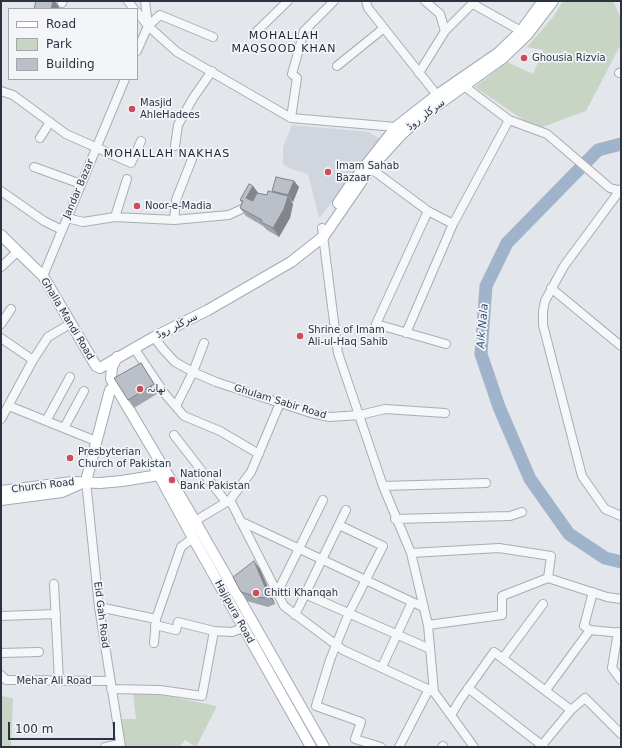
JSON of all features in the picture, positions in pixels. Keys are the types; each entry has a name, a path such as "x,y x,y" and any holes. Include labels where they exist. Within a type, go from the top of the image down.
{"main road":[{"name":"سرکلر روڈ","path":"100,368 154,337 208,310 291,262 313,244 323,232 351,184 407,130 498,53 521,31 544,1"},
{"name":"سرکلر روڈ","path":"368,167 396,127 436,95 461,84 503,58 527,36 553,1"},
{"name":"Ghalla Mandi Road","path":"1,235 42,276 96,366 100,368 110,390 163,475"},
{"path":"117,357 112,367 111,379 163,475"},
{"name":"Church Road","path":"86,481 110,390"},
{"name":"Church Road","path":"1,491 86,481 100,484 163,475"},
{"name":"Hajipura Road","path":"163,475 191,524 193,538 311,747"},
{"name":"Church Road","path":"1,500 62,492 86,481"},
{"path":"191,524 324,747"}],"street":[{"path":"145,1 148,26"},
{"path":"291,118 297,78 292,74 304,31 334,1"},
{"path":"366,1 368,8 436,95"},
{"path":"425,1 440,14 445,31"},
{"path":"256,32 285,2"},
{"path":"419,74 445,31 474,2 521,31"},
{"path":"138,13 148,26 177,52 291,118 396,127"},
{"path":"138,49 148,26 160,15 213,37"},
{"path":"337,66 384,28"},
{"path":"175,146 178,125 193,98 212,71"},
{"name":"Jandar Bazar","path":"42,276 125,80"},
{"path":"461,84 509,120 547,134 610,188 620,190 564,266 551,288 545,301 543,325 582,476 605,509 621,516"},
{"path":"1,91 13,94 66,134 96,149 132,163 141,141"},
{"path":"406,333 453,224 509,120"},
{"path":"40,138 50,122"},
{"path":"174,220 176,200 192,159"},
{"path":"34,167 81,184"},
{"path":"368,167 428,211 453,224"},
{"path":"115,217 127,179"},
{"path":"1,191 44,221 62,230"},
{"path":"67,218 83,222 115,217 174,220 229,215 246,207"},
{"path":"428,211 376,324 446,344"},
{"path":"323,232 338,353 395,519 411,553 428,625 432,690 399,747"},
{"path":"1,267 18,252"},
{"path":"551,288 621,346"},
{"path":"1,324 11,309"},
{"path":"2,416 9,406 32,360 48,337 70,324"},
{"name":"Ghulam Sabir Road","path":"154,337 175,362 193,372 216,382 280,403 330,417 360,415 385,409 445,413"},
{"path":"1,338 32,360"},
{"path":"176,406 193,372 204,343"},
{"path":"134,348 184,416 220,431 259,454"},
{"path":"46,421 70,377"},
{"path":"64,428 84,391"},
{"path":"191,524 228,501 251,472 280,403"},
{"path":"9,406 96,441"},
{"path":"174,435 228,501 284,606 338,645 432,690 474,747"},
{"name":"Eid Gah Road","path":"86,481 99,606 110,685 121,745"},
{"path":"383,486 486,483"},
{"path":"277,593 323,500"},
{"path":"295,614 346,510"},
{"path":"395,519 510,516 522,512"},
{"path":"240,521 423,607"},
{"path":"339,525 382,546 350,613 338,645 330,660 316,706 361,722 355,739 381,747"},
{"path":"154,643 156,622 181,547 193,538"},
{"path":"411,553 499,548 551,556 548,578"},
{"path":"428,625 502,616 502,596 548,578 621,599"},
{"path":"54,584 59,681"},
{"path":"593,592 584,626 590,630 620,632 612,668 621,680"},
{"path":"305,594 430,649"},
{"path":"382,667 412,602"},
{"path":"503,658 544,604"},
{"path":"99,606 156,622 176,630 178,622 214,631 232,632 243,628"},
{"path":"1,616 56,614"},
{"path":"546,690 590,630"},
{"name":"Mehar Ali Road","path":"1,676 6,680 59,681 110,685 202,696 214,631"},
{"path":"1,653 39,652"},
{"path":"451,715 494,652 571,710"},
{"path":"468,688 543,746 571,710 585,698 621,734"},
{"path":"105,747 121,745"}],"shaded area":[{"name":"Imam Sahab Bazaar","path":"292,125 369,132 383,141 319,218 308,174 291,169 283,164 283,147"}],"green space":[{"path":"563,1 613,1 621,18 621,44 586,111 537,129 475,87 507,62 533,74 543,50 527,47 553,17"},
{"path":"133,692 157,694 217,706 196,747 185,740 179,747 121,747 116,719 136,719"},
{"path":"1,696 13,698 11,747 1,747"}],"building":[{"path":"36,1 53,1 51,8 34,8"},
{"path":"276,177 294,181 288,195 272,191"},
{"path":"249,184 253,186 246,198 253,201 257,193 267,195 268,191 288,196 284,209 273,228 240,208 243,201 240,200"},
{"path":"141,363 154,384 128,400 114,378"},
{"name":"Chitti Khanqah","path":"254,561 269,596 262,598 241,592 233,577"}],"waterway":[{"name":"Aik Nala","path":"621,144 598,150 507,243 486,286 481,354 499,407 530,479 569,534 605,558 621,562"}],"place":[{"name":"Ghousia Rizvia","path":"524,58"},
{"name":"Masjid AhleHadees","path":"132,109"},
{"name":"Imam Sahab Bazaar","path":"328,172"},
{"name":"Noor-e-Madia","path":"137,206"},
{"name":"Shrine of Imam Ali-ul-Haq Sahib","path":"300,336"},
{"name":"تھانہ","path":"140,389"},
{"name":"Presbyterian Church of Pakistan","path":"70,458"},
{"name":"National Bank Pakistan","path":"172,480"},
{"name":"Chitti Khanqah","path":"256,593"}],"district":[{"name":"MOHALLAH MAQSOOD KHAN","path":"284,42"},
{"name":"MOHALLAH NAKHAS","path":"167,154"}]}
